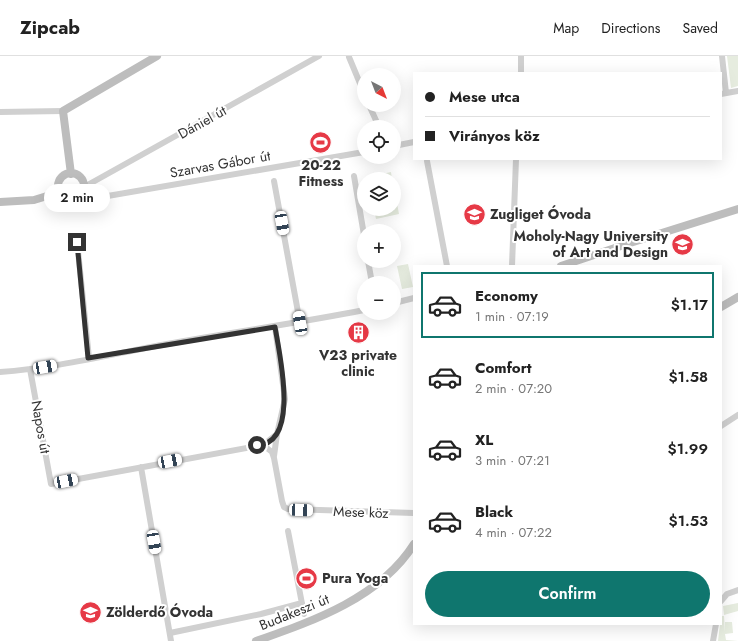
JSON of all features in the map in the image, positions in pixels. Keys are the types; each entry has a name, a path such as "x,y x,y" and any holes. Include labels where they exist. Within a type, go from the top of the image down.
{"street":[{"path":"0,112 63,111 157,56"},
{"name":"Dániel út","path":"84,187 319,56"},
{"path":"521,56 521,72"},
{"path":"722,56 724,93 738,91"},
{"path":"348,57 357,77"},
{"path":"63,111 71,174"},
{"path":"401,145 413,142"},
{"name":"Szarvas Gábor út","path":"80,195 96,198 357,153"},
{"path":"512,265 516,160"},
{"path":"427,161 447,265"},
{"path":"71,174 80,178 84,187 80,195 76,198 68,199 60,192 59,185 60,180 65,175 71,174"},
{"path":"354,176 362,224"},
{"path":"274,181 300,323"},
{"path":"0,202 21,202 60,192"},
{"path":"564,265 630,242 738,209"},
{"path":"77,242 88,358"},
{"path":"722,306 738,297"},
{"path":"401,301 413,298"},
{"path":"0,372 30,369 300,323 357,311"},
{"path":"274,458 276,434 281,420 285,394 275,327"},
{"name":"Napos út","path":"30,369 52,484 141,467"},
{"path":"722,425 738,415"},
{"path":"171,641 141,467 263,445 276,434"},
{"path":"263,445 272,452 274,458"},
{"name":"Mese köz","path":"274,458 284,507 293,510 413,513"},
{"path":"288,531 304,614"},
{"name":"Budakeszi út","path":"256,641 333,611 353,600 386,575 413,545"},
{"path":"722,600 727,594 738,590"},
{"path":"170,633 261,614 302,603"},
{"path":"713,641 716,625"}],"shaded area":[{"path":"727,56 738,56 738,86 731,88"},
{"path":"375,216 390,216 376,219"},
{"path":"408,264 413,287 402,289 401,276 399,276 397,268 401,268 401,265"},
{"path":"738,603 738,611 724,615 723,606"},
{"path":"722,616 724,616 725,632 725,622 732,622 733,633 725,634 726,640 738,641 718,641 720,625 722,625"}],"place":[{"name":"20-22 Fitness","path":"321,143"},
{"name":"Zugliget Óvoda","path":"475,214"},
{"name":"Moholy-Nagy University of Art and Design","path":"683,244"},
{"name":"V23 private clinic","path":"358,333"},
{"name":"Pura Yoga","path":"307,578"},
{"name":"Zölderdő Óvoda","path":"90,612"}],"route":[{"path":"77,242 88,358 275,327 285,389 285,399 281,420 276,434 263,445 257,445"}]}
